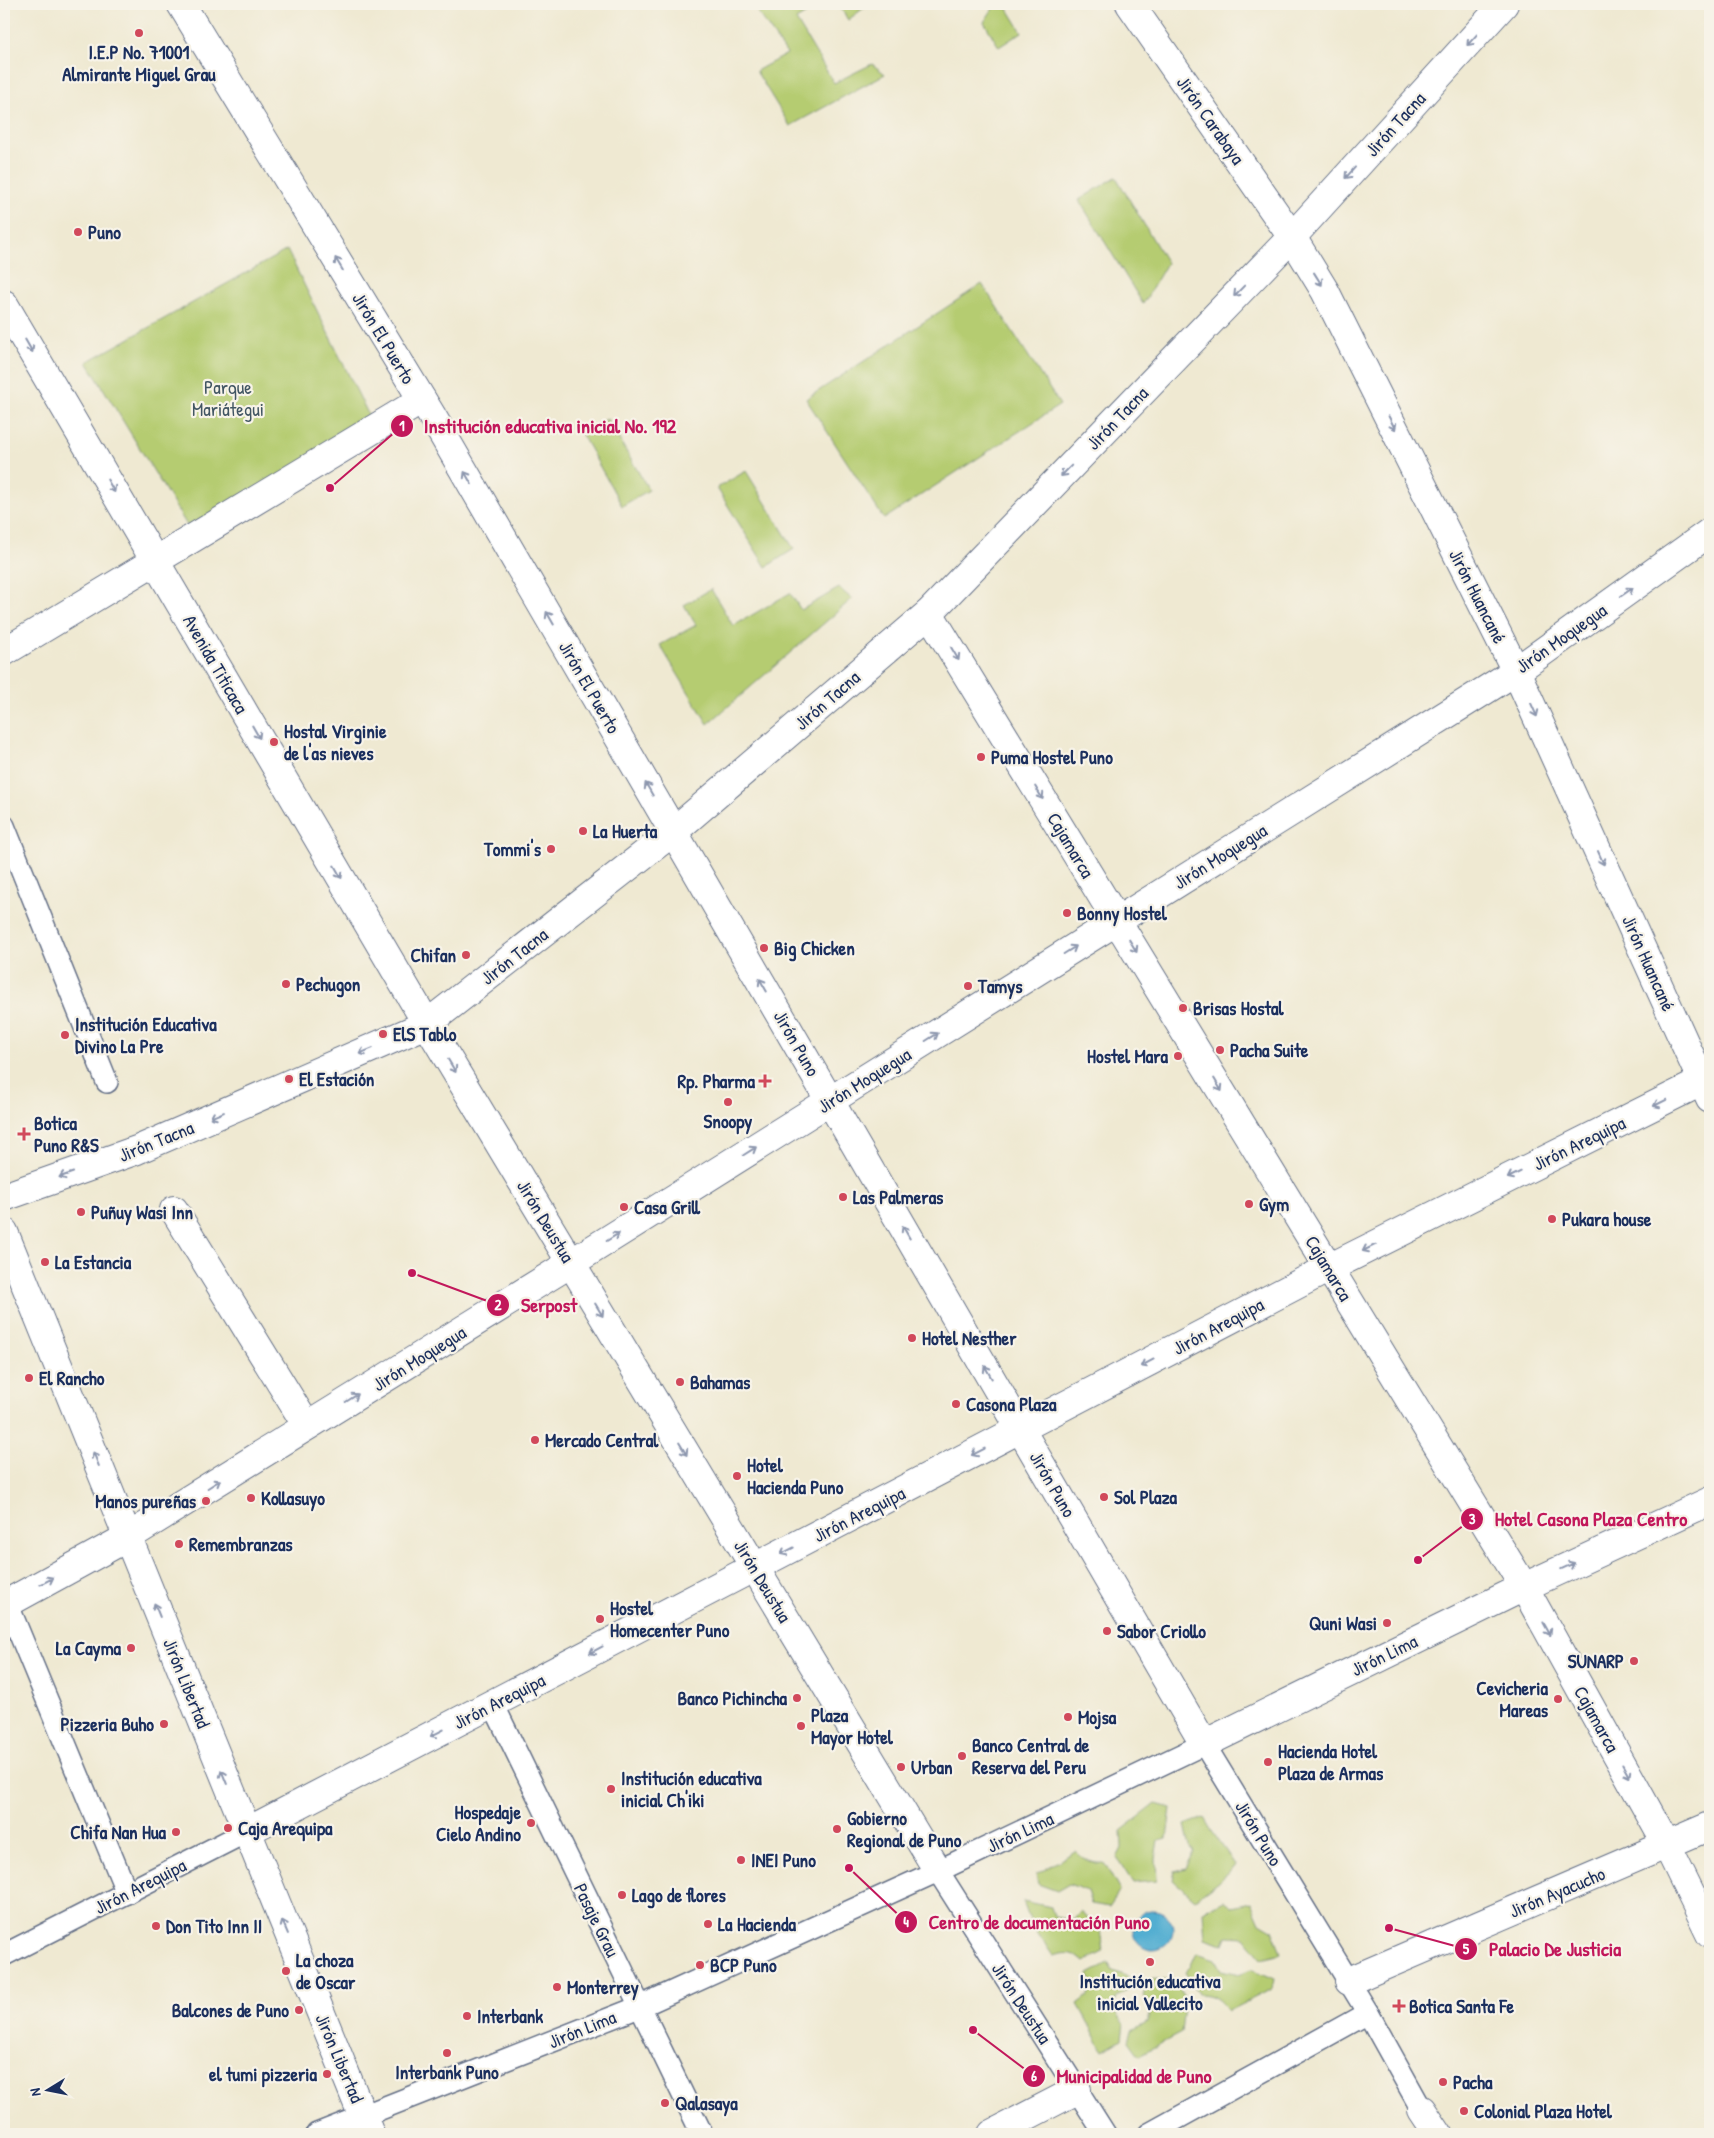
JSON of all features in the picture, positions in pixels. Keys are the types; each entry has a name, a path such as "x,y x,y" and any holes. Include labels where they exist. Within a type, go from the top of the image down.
{"street":[{"name":"Jirón El Puerto","path":"180,4 422,400 674,831"},
{"name":"Jirón Carabaya","path":"1130,4 1292,237"},
{"name":"Jirón Tacna","path":"4,1197 137,1150 427,1024 674,831 929,612 1292,237 1504,4"},
{"name":"Jirón Huancané","path":"1292,237 1325,291 1516,671 1708,1083"},
{"name":"Avenida Titicaca","path":"4,304 427,1024"},
{"path":"4,652 422,400"},
{"name":"Jirón Moquegua","path":"5,1604 128,1538 1516,671 1710,532"},
{"name":"Cajamarca","path":"929,612 1524,1586 1667,1845 1710,1934"},
{"path":"4,826 107,1082"},
{"name":"Jirón Puno","path":"674,831 1204,1744 1349,1981 1422,2110 1438,2134"},
{"name":"Jirón Deustua","path":"427,1024 938,1871 1105,2134"},
{"name":"Jirón Arequipa","path":"4,1955 493,1704 1329,1268 1708,1083"},
{"path":"174,1210 307,1426"},
{"name":"Jirón Libertad","path":"4,1232 246,1832 367,2125"},
{"name":"Jirón Lima","path":"317,2134 367,2125 639,2007 938,1871 1204,1744 1524,1586 1710,1501"},
{"path":"5,1604 127,1893"},
{"name":"Pasaje Grau","path":"493,1704 702,2134"},
{"name":"Jirón Ayacucho","path":"1349,1981 1710,1826"},
{"path":"1149,2134 1368,2013"},
{"path":"992,2134 1077,2090"}],"green space":[{"path":"763,4 823,4 796,20 834,83 872,64 885,74 790,126 756,71 787,54 755,9"},
{"path":"838,4 869,4 848,20"},
{"path":"996,4 1005,4 1022,32 999,47 984,22"},
{"path":"1116,177 1167,263 1143,304 1079,200"},
{"name":"Parque Mariátegui","path":"287,250 374,426 194,537 87,362"},
{"path":"982,284 1060,405 884,519 806,399"},
{"path":"607,419 649,490 622,506 581,433"},
{"path":"746,471 794,549 766,567 717,488"},
{"path":"839,588 852,599 708,724 660,645 696,625 684,605 711,589 733,626 790,593 801,610"},
{"path":"1156,1804 1171,1808 1167,1838 1159,1840 1156,1859 1157,1881 1133,1883 1117,1858 1122,1848 1121,1831"},
{"path":"1204,1818 1235,1865 1228,1874 1195,1899 1173,1880 1175,1871 1186,1868 1194,1852 1190,1847 1185,1825"},
{"path":"1075,1851 1088,1861 1104,1863 1120,1891 1109,1907 1091,1904 1087,1891 1069,1884 1057,1891 1038,1884 1036,1875"},
{"path":"1224,1900 1232,1906 1251,1902 1260,1923 1272,1930 1281,1953 1261,1958 1244,1937 1227,1936 1224,1944 1205,1938 1203,1911"},
{"path":"1023,1901 1051,1907 1054,1917 1074,1920 1080,1911 1100,1928 1103,1952 1084,1962 1070,1954 1053,1956 1032,1925"},
{"path":"1197,1953 1215,1959 1221,1970 1239,1974 1251,1969 1274,1979 1272,1989 1228,2011 1215,1998 1198,1994 1185,1972 1191,1966"},
{"path":"1108,1963 1113,1971 1131,1978 1127,1990 1115,1998 1115,2012 1124,2023 1122,2039 1103,2050 1078,2004 1087,1997 1092,1987 1089,1973"},
{"path":"1148,1979 1174,1980 1185,1999 1181,2033 1139,2055 1129,2041 1132,2031 1147,2023 1151,2006 1143,1996"}],"water":[{"path":"1153,1910 1167,1916 1173,1930 1167,1944 1153,1950 1139,1944 1133,1930 1139,1916"}],"place":[{"name":"I.E.P No. 71001 Almirante Miguel Grau","path":"139,33"},
{"name":"Puno","path":"78,232"},
{"name":"Institución educativa inicial No. 192","path":"330,488"},
{"name":"Hostal Virginie de l'as nieves","path":"274,742"},
{"name":"Puma Hostel Puno","path":"981,757"},
{"name":"La Huerta","path":"583,831"},
{"name":"Tommi's","path":"551,849"},
{"name":"Bonny Hostel","path":"1067,913"},
{"name":"Big Chicken","path":"764,948"},
{"name":"Chifan","path":"466,955"},
{"name":"Pechugon","path":"286,984"},
{"name":"Tamys","path":"968,986"},
{"name":"Brisas Hostal","path":"1183,1008"},
{"name":"ElS Tablo","path":"383,1034"},
{"name":"Institución Educativa Divino La Pre","path":"65,1035"},
{"name":"Pacha Suite","path":"1220,1050"},
{"name":"Hostel Mara","path":"1178,1056"},
{"name":"El Estación","path":"289,1079"},
{"name":"Rp. Pharma","path":"765,1081"},
{"name":"Snoopy","path":"728,1102"},
{"name":"Botica Puno R&S","path":"24,1134"},
{"name":"Las Palmeras","path":"843,1197"},
{"name":"Gym","path":"1249,1204"},
{"name":"Casa Grill","path":"624,1207"},
{"name":"Puñuy Wasi Inn","path":"81,1212"},
{"name":"Pukara house","path":"1552,1219"},
{"name":"La Estancia","path":"45,1262"},
{"name":"Serpost","path":"412,1273"},
{"name":"Hotel Nesther","path":"912,1338"},
{"name":"El Rancho","path":"29,1378"},
{"name":"Bahamas","path":"680,1382"},
{"name":"Casona Plaza","path":"956,1404"},
{"name":"Mercado Central","path":"535,1440"},
{"name":"Hotel Hacienda Puno","path":"737,1476"},
{"name":"Sol Plaza","path":"1104,1497"},
{"name":"Kollasuyo","path":"251,1498"},
{"name":"Manos pureñas","path":"206,1501"},
{"name":"Remembranzas","path":"179,1544"},
{"name":"Hotel Casona Plaza Centro","path":"1418,1560"},
{"name":"Hostel Homecenter Puno","path":"600,1619"},
{"name":"Quni Wasi","path":"1387,1623"},
{"name":"Sabor Criollo","path":"1107,1631"},
{"name":"La Cayma","path":"131,1648"},
{"name":"SUNARP","path":"1634,1661"},
{"name":"Banco Pichincha","path":"797,1698"},
{"name":"Cevicheria Mareas","path":"1558,1699"},
{"name":"Mojsa","path":"1068,1717"},
{"name":"Pizzeria Buho","path":"164,1724"},
{"name":"Plaza Mayor Hotel","path":"801,1726"},
{"name":"Banco Central de Reserva del Peru","path":"962,1756"},
{"name":"Hacienda Hotel Plaza de Armas","path":"1268,1762"},
{"name":"Urban","path":"901,1767"},
{"name":"Institución educativa inicial Ch'iki","path":"611,1789"},
{"name":"Hospedaje Cielo Andino","path":"531,1823"},
{"name":"Caja Arequipa","path":"228,1828"},
{"name":"Gobierno Regional de Puno","path":"837,1829"},
{"name":"Chifa Nan Hua","path":"176,1832"},
{"name":"INEI Puno","path":"741,1860"},
{"name":"Centro de documentación Puno","path":"849,1868"},
{"name":"Lago de flores","path":"622,1895"},
{"name":"La Hacienda","path":"708,1924"},
{"name":"Don Tito Inn II","path":"156,1926"},
{"name":"Palacio De Justicia","path":"1389,1928"},
{"name":"Institución educativa inicial Vallecito","path":"1150,1962"},
{"name":"BCP Puno","path":"700,1965"},
{"name":"La choza de Oscar","path":"286,1971"},
{"name":"Monterrey","path":"557,1987"},
{"name":"Botica Santa Fe","path":"1399,2006"},
{"name":"Balcones de Puno","path":"299,2010"},
{"name":"Interbank","path":"467,2016"},
{"name":"Municipalidad de Puno","path":"973,2030"},
{"name":"Interbank Puno","path":"447,2053"},
{"name":"el tumi pizzeria","path":"327,2074"},
{"name":"Pacha","path":"1443,2082"},
{"name":"Qalasaya","path":"665,2103"},
{"name":"Colonial Plaza Hotel","path":"1464,2111"}]}
